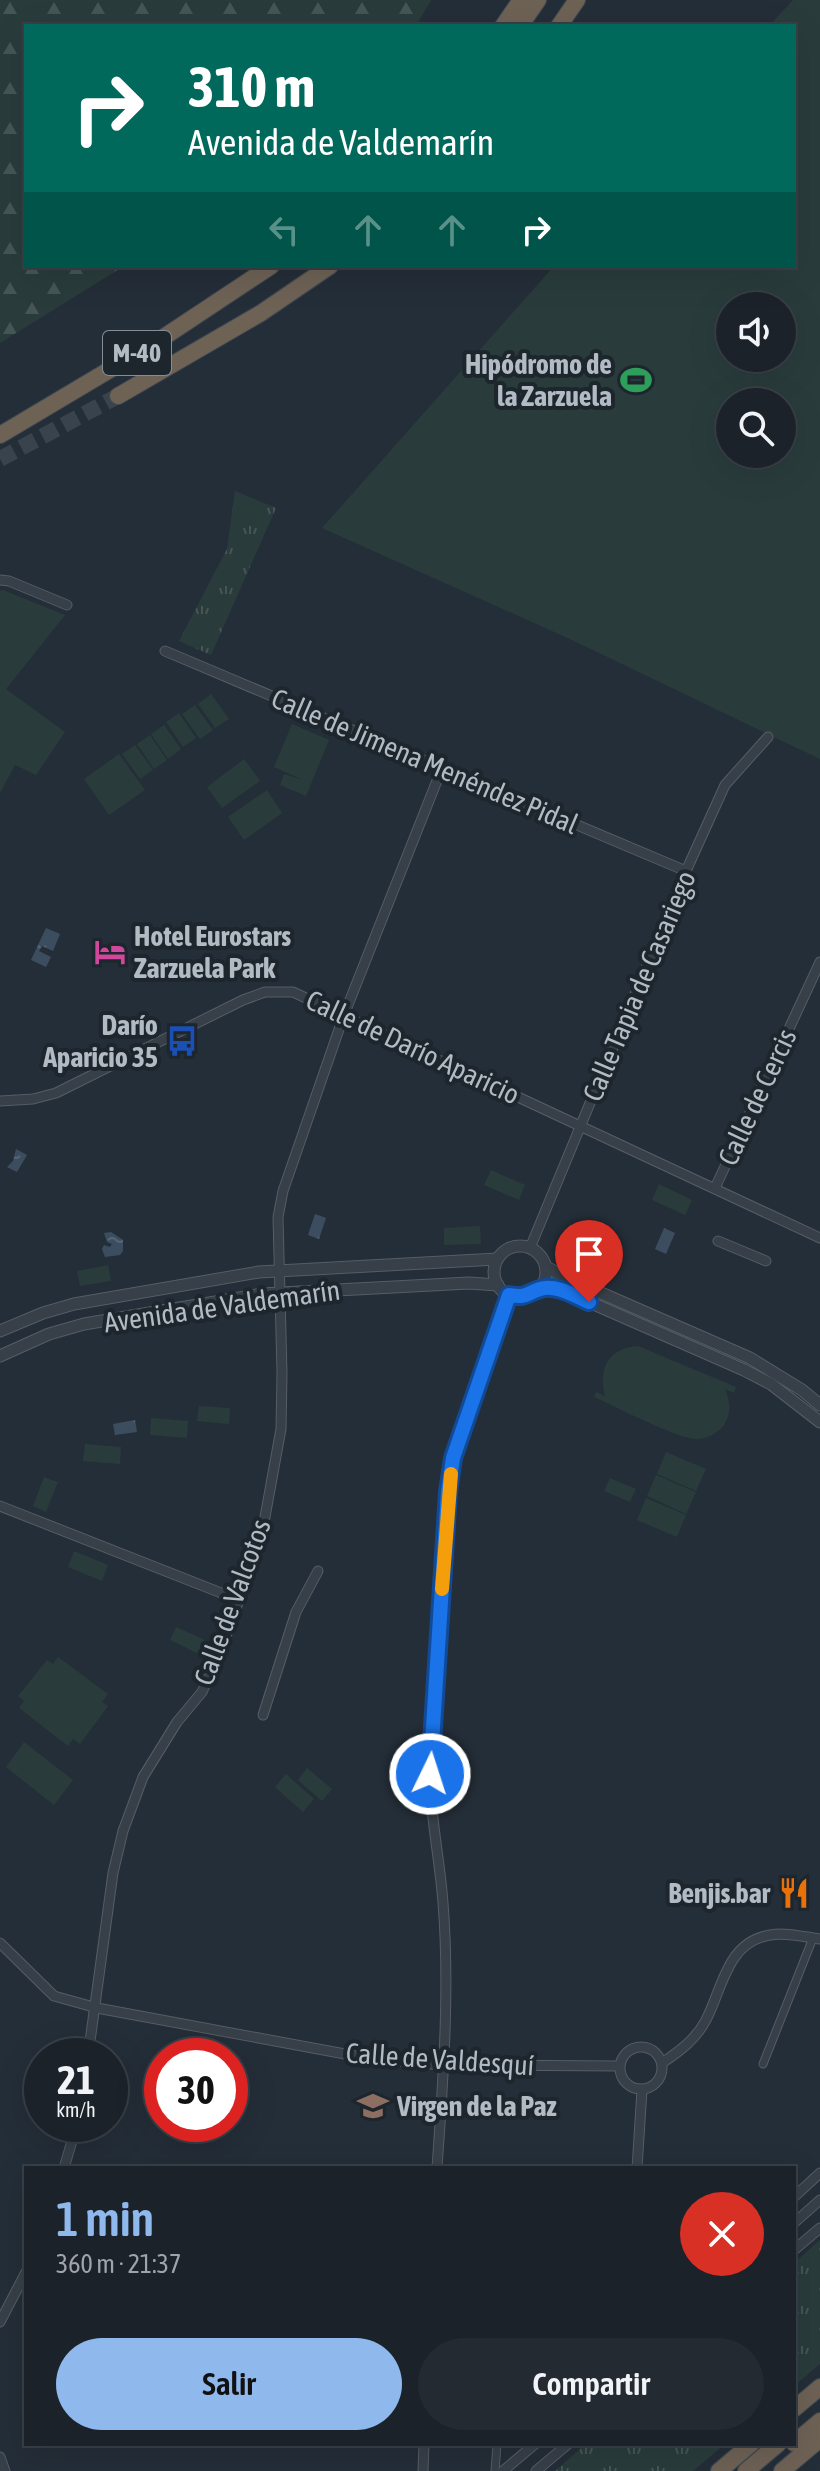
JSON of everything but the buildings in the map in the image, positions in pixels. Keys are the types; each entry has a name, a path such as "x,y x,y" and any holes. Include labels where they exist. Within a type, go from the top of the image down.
{"highway":[{"path":"504,24 521,0"},
{"path":"521,24 538,0"},
{"path":"560,24 577,0"},
{"name":"M-40","path":"0,435 158,341 268,268"},
{"name":"M-40","path":"118,396 249,320 327,268"},
{"path":"796,2407 820,2387"},
{"path":"796,2429 820,2409"},
{"path":"796,2441 820,2421"},
{"path":"782,2471 820,2439"},
{"path":"719,2471 749,2446"},
{"path":"746,2471 776,2446"},
{"path":"761,2471 791,2446"},
{"path":"797,2471 820,2451"}],"street":[{"path":"4,581 67,605"},
{"name":"Calle de Jimena Menéndez Pidal","path":"165,651 686,871"},
{"name":"Calle Tapia de Casariego","path":"530,1248 686,871 725,785 768,737"},
{"name":"Calle de Valcotos","path":"91,2038 113,1873 123,1831 143,1777 177,1722 202,1692 220,1653 261,1539 281,1429 278,1217 283,1191 344,1015 442,768"},
{"name":"Calle de Cercis","path":"715,1188 820,962"},
{"name":"Calle de Darío Aparicio","path":"0,1101 33,1099 56,1093 243,1000 265,992 293,992 820,1238"},
{"path":"718,1241 766,1261"},
{"path":"546,1267 539,1289 523,1298 509,1295 498,1285 494,1274 497,1259 504,1251 515,1246 530,1248 538,1253 546,1267 750,1358 802,1390 820,1405"},
{"name":"Avenida de Valdemarín","path":"0,1331 74,1304 281,1269 497,1259"},
{"name":"Avenida de Valdemarín","path":"0,1356 49,1334 84,1324 280,1292 469,1283 498,1285"},
{"path":"539,1289 564,1291 744,1370 771,1384 820,1422"},
{"path":"437,2166 444,2065 443,1902 430,1802 430,1774 448,1492 453,1458 509,1295"},
{"path":"0,1506 239,1600"},
{"path":"263,1715 296,1612 318,1571"},
{"path":"662,2063 697,2035 739,1949 756,1938 774,1934 817,1938 763,2064"},
{"name":"Calle de Valdesquí","path":"0,1943 54,1996 97,2008 372,2059 444,2065 619,2066"},
{"path":"639,2046 656,2052 662,2063 663,2070 655,2085 642,2090 629,2086 621,2077 619,2066 624,2054 639,2046"},
{"path":"637,2166 642,2090"},
{"path":"65,2166 72,2142"},
{"path":"796,2195 820,2173"},
{"path":"796,2221 820,2200"},
{"path":"796,2248 820,2228"},
{"path":"0,2322 24,2276"},
{"path":"423,2471 424,2446"},
{"path":"495,2471 497,2446"},
{"path":"503,2471 533,2446"},
{"path":"536,2471 566,2446"},
{"path":"0,2457 5,2471"}],"green space":[{"path":"0,0 431,0 417,24 24,24 24,268 121,268 0,343"},
{"name":"Hipódromo de la Zarzuela","path":"793,0 820,0 820,759 572,640 322,528 552,268 796,268 796,24 771,24"},
{"path":"235,491 276,508 211,655 179,641 227,549"},
{"path":"0,591 65,615 6,689 65,732 36,775 15,765 0,793"},
{"path":"211,694 229,719 215,728 198,704"},
{"path":"195,705 213,730 200,739 182,714"},
{"path":"179,713 196,738 183,747 166,722"},
{"path":"292,724 329,740 306,796 280,785 284,774 303,780 274,767"},
{"path":"164,725 181,749 168,759 151,734"},
{"path":"150,735 167,760 154,769 137,744"},
{"path":"135,745 153,770 140,779 122,754"},
{"path":"119,754 145,790 109,815 84,779"},
{"path":"244,759 260,781 222,808 207,787"},
{"path":"267,790 282,813 244,840 228,817"},
{"path":"491,1170 525,1185 519,1200 484,1185"},
{"path":"659,1184 692,1200 685,1215 652,1200"},
{"path":"480,1226 481,1244 444,1245 444,1228"},
{"path":"108,1265 111,1281 80,1286 77,1271"},
{"path":"638,1346 736,1387 734,1393 725,1389 729,1411 722,1428 705,1438 689,1438 662,1429 594,1397 596,1392 605,1396 604,1369 613,1356 619,1351"},
{"path":"199,1406 230,1408 229,1424 197,1421"},
{"path":"151,1418 188,1421 187,1438 150,1435"},
{"path":"85,1444 121,1447 120,1464 83,1461"},
{"path":"666,1452 706,1469 696,1491 657,1474"},
{"path":"656,1475 696,1492 686,1514 647,1496"},
{"path":"44,1477 58,1482 46,1512 33,1506"},
{"path":"610,1478 636,1489 630,1502 604,1491"},
{"path":"646,1498 686,1515 677,1537 637,1520"},
{"path":"74,1551 108,1565 102,1581 68,1567"},
{"path":"176,1627 205,1640 199,1654 170,1640"},
{"path":"58,1657 108,1694 102,1702 108,1706 80,1744 73,1739 68,1746 19,1708 24,1701 18,1696 47,1660 53,1664"},
{"path":"24,1742 73,1780 54,1805 6,1767"},
{"path":"307,1768 332,1789 322,1801 298,1780"},
{"path":"286,1774 314,1799 303,1812 275,1787"},
{"path":"820,2240 820,2364 796,2384 796,2261"},
{"path":"584,2446 723,2446 693,2471 555,2471"}],"water":[{"path":"46,928 60,934 53,951 42,946 39,951 51,957 46,967 31,960"},
{"path":"16,1149 27,1155 17,1172 7,1167 13,1161"},
{"path":"315,1214 326,1218 319,1239 308,1235"},
{"path":"664,1228 675,1233 666,1254 655,1249"},
{"path":"111,1232 123,1240 123,1251 120,1255 105,1257 104,1245 110,1247 112,1244 107,1242 104,1233"},
{"path":"135,1420 137,1432 115,1435 113,1424"}],"tunnel":[{"path":"0,459 118,396"}],"slow traffic":[{"path":"442,1589 451,1474"}],"place":[{"name":"Hipódromo de la Zarzuela","path":"636,380"},
{"name":"Hotel Eurostars Zarzuela Park","path":"110,952"},
{"name":"Darío Aparicio 35","path":"182,1041"},
{"name":"Benjis.bar","path":"794,1893"},
{"name":"Virgen de la Paz","path":"373,2106"}],"route":[{"path":"430,1774 448,1492 453,1458 509,1295 523,1298 539,1289 552,1289 589,1302"}]}
